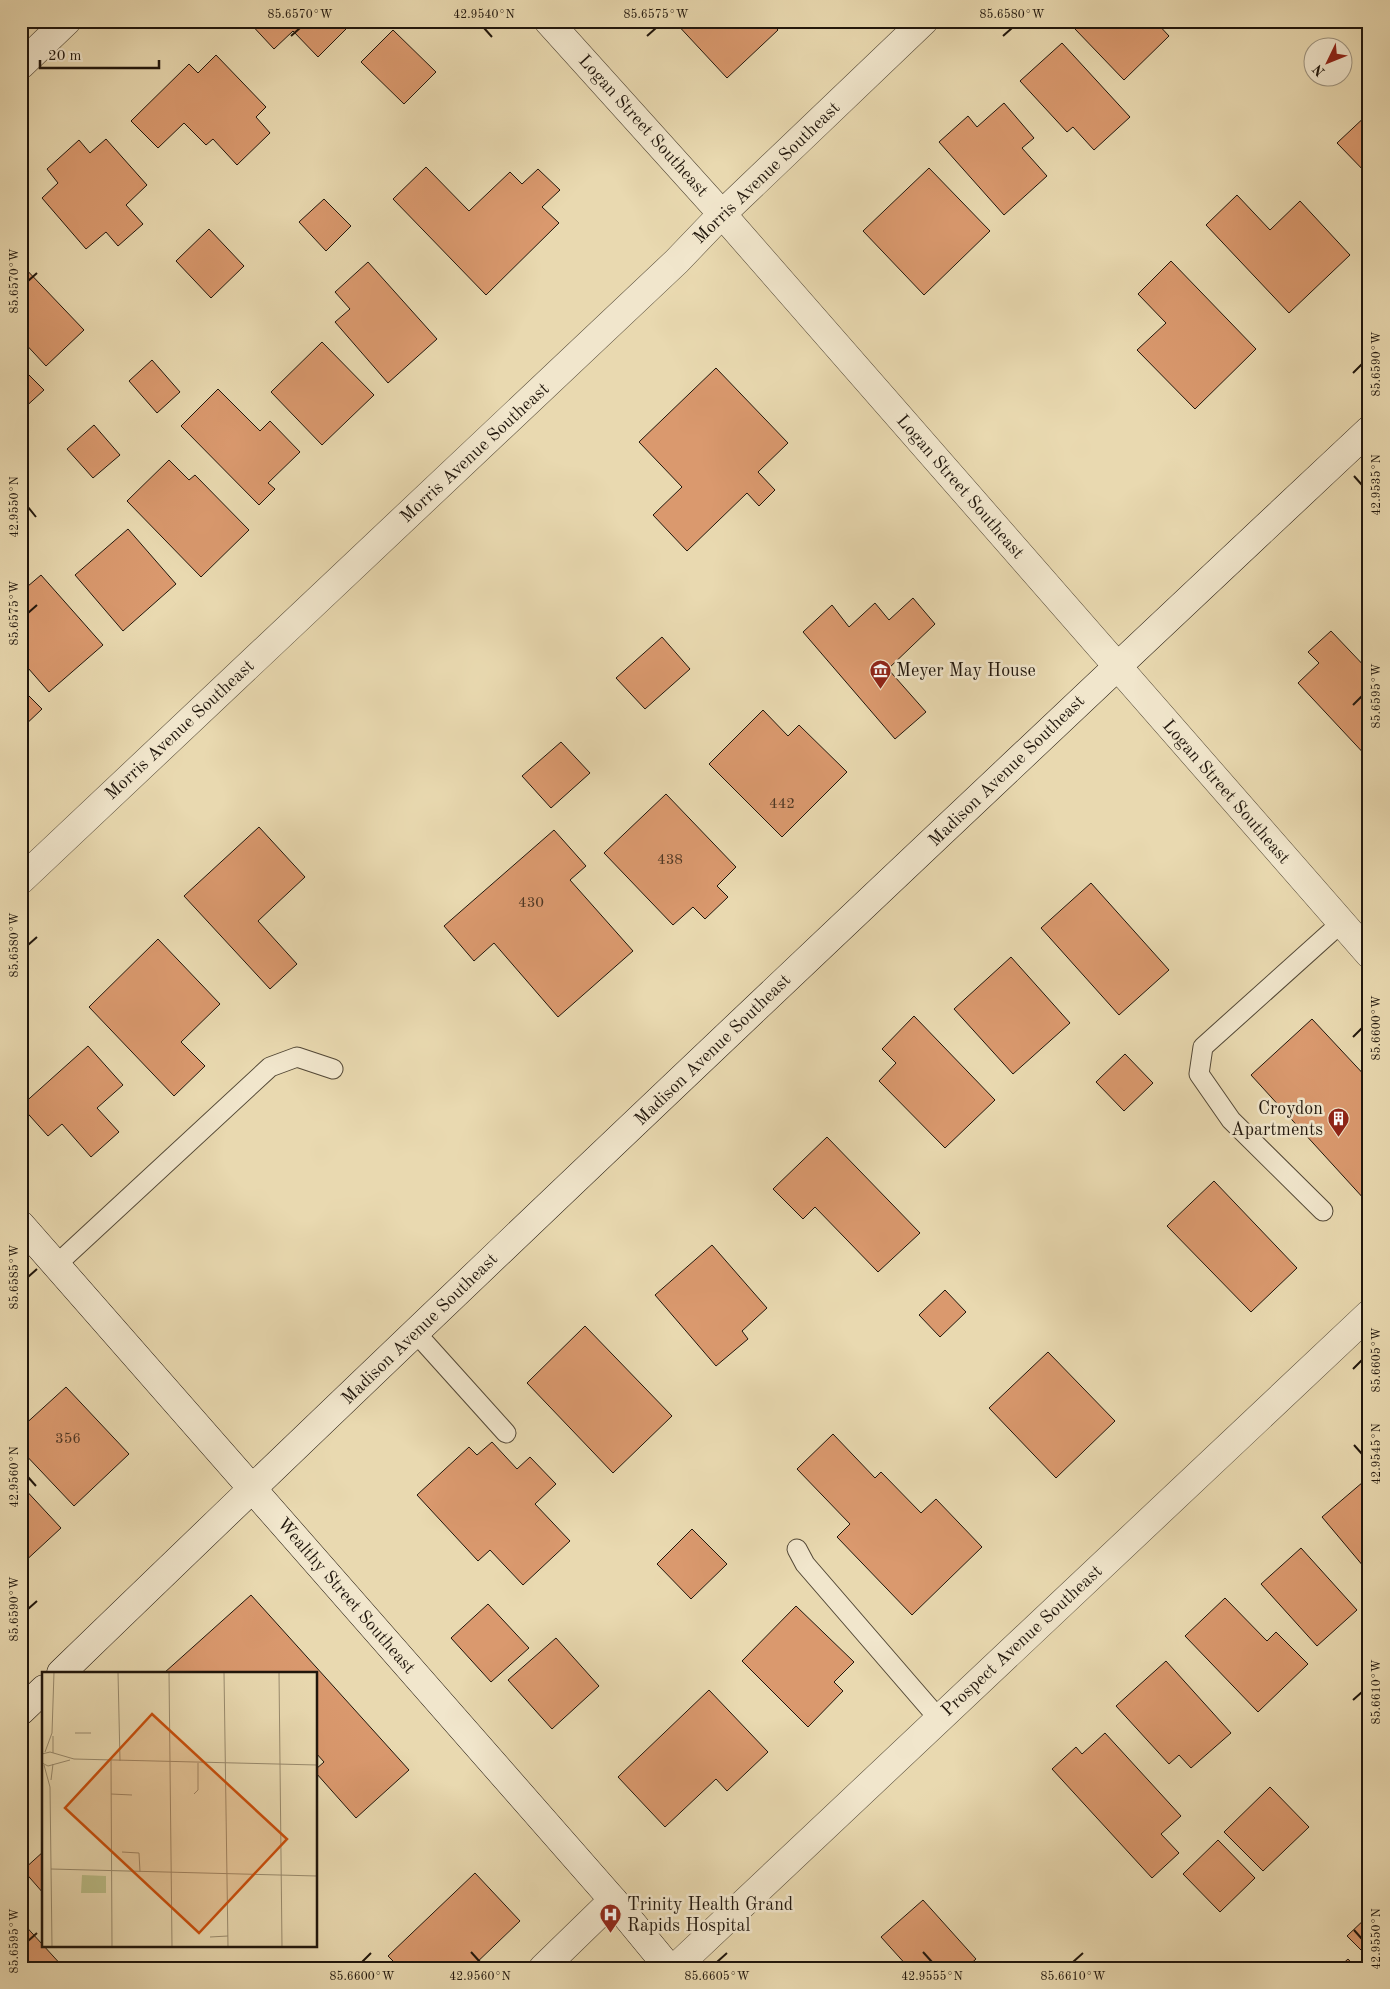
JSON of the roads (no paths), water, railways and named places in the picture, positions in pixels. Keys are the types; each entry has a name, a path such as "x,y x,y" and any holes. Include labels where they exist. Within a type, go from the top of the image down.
{"street":[{"path":"21,65 67,21"},
{"name":"Logan Street Southeast","path":"548,21 722,214 1369,954"},
{"name":"Morris Avenue Southeast","path":"21,880 678,262 722,214 924,21"},
{"name":"Madison Avenue Southeast","path":"62,1672 252,1488 1117,666 1369,430"},
{"name":"Wealthy Street Southeast","path":"21,1225 613,1900 669,1968"},
{"name":"Prospect Avenue Southeast","path":"675,1968 1369,1314"},
{"path":"21,1711 42,1691"},
{"path":"543,1968 613,1900"}],"lane":[{"path":"1323,1211 1231,1120 1198,1074 1203,1047 1341,923"},
{"path":"56,1265 270,1066 297,1058 333,1070"},
{"path":"416,1333 506,1433"},
{"path":"796,1549 805,1564 939,1719"}],"place":[{"name":"Meyer May House","path":"880,690"},
{"name":"Croydon Apartments","path":"1339,1138"},
{"name":"Trinity Health Grand Rapids Hospital","path":"611,1934"}]}
